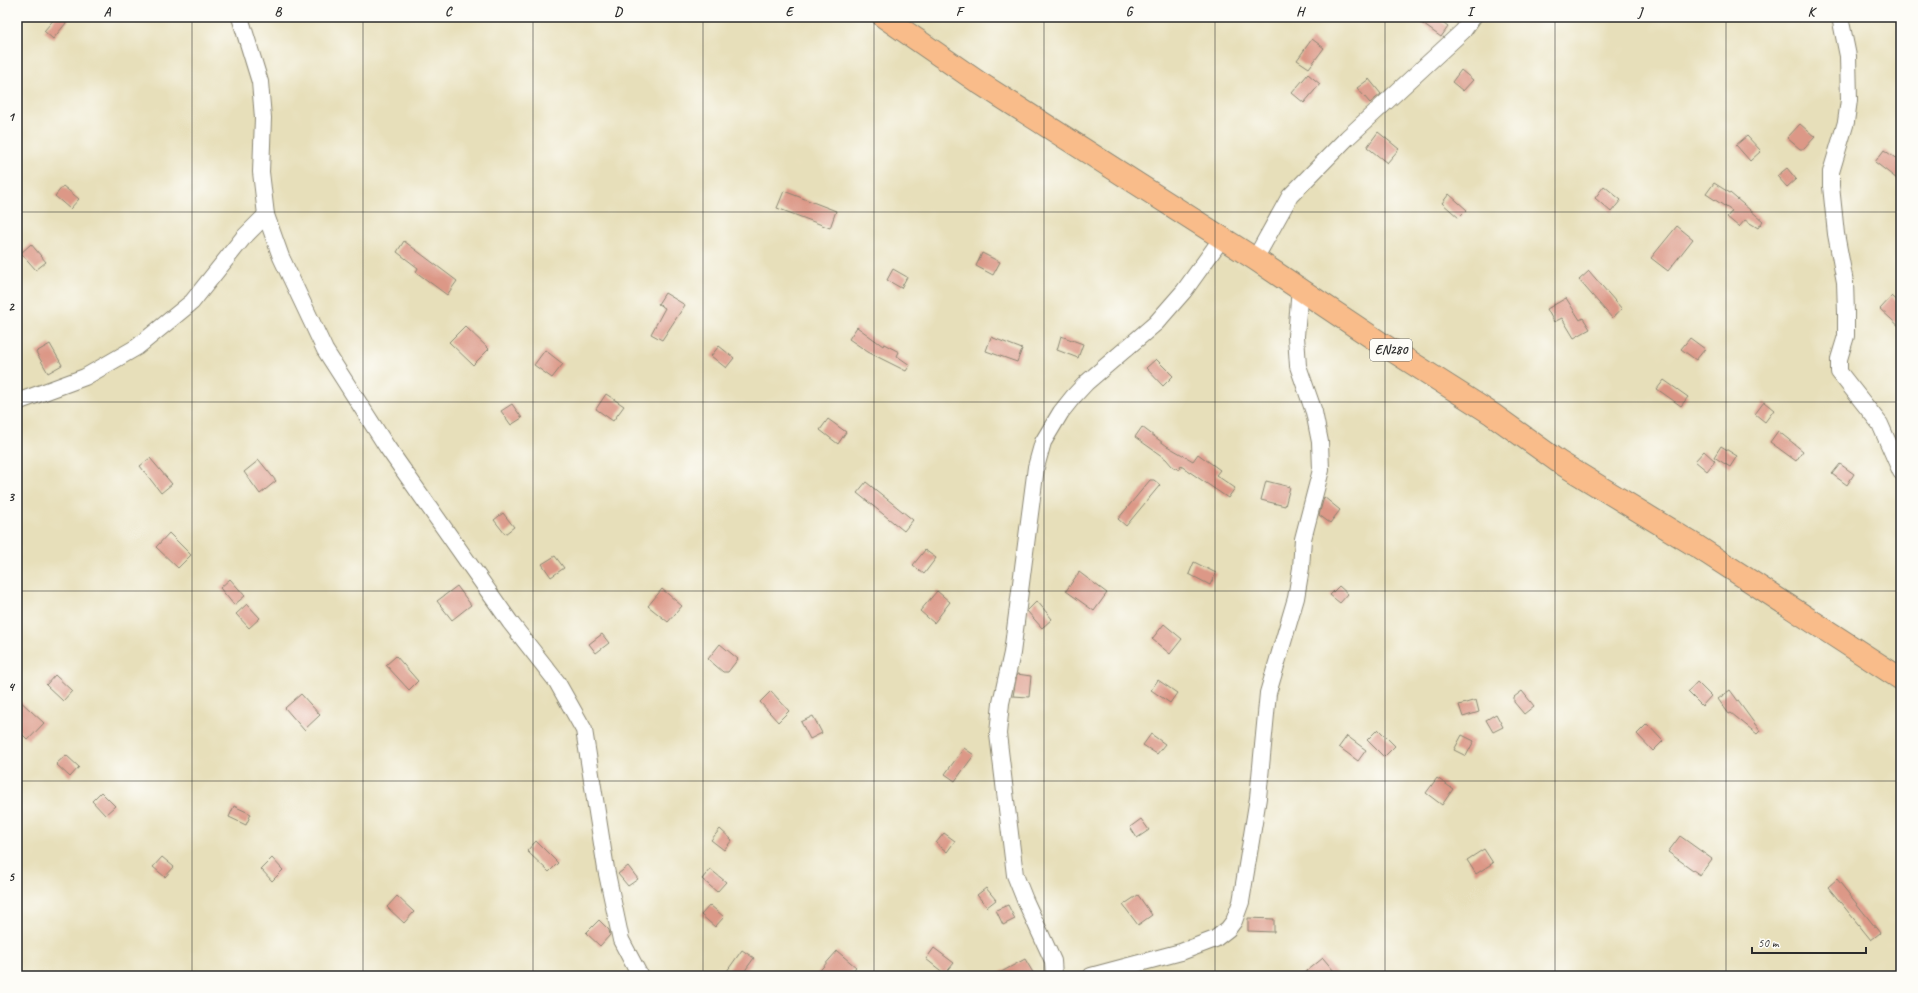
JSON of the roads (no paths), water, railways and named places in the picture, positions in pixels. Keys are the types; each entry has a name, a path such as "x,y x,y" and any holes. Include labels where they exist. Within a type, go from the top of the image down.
{"main road":[{"name":"EN280","path":"884,17 978,82 1300,288 1379,342 1492,414 1559,462 1698,547 1901,679"}],"street":[{"path":"240,17 260,82 263,118 261,172 266,215 281,257 325,350 392,453 510,622 557,682 584,730 605,862 621,940 640,976"},
{"path":"1255,259 1290,196 1347,138 1463,31 1473,17"},
{"path":"1840,17 1848,56 1849,100 1846,122 1831,172 1836,234 1845,282 1846,336 1838,366 1839,372 1850,383 1880,424 1901,472"},
{"path":"17,402 84,377 137,347 192,302 243,238 266,215"},
{"path":"1054,976 1053,960 1025,900 1016,876 998,734 1001,703 1012,652 1036,467 1043,442 1061,412 1073,397 1086,383 1156,323 1184,291 1222,238"},
{"path":"1091,976 1181,952 1215,939 1228,929 1234,921 1241,902 1258,798 1268,693 1296,598 1301,568 1303,539 1321,470 1320,442 1314,412 1298,366 1296,336 1300,288"}]}
